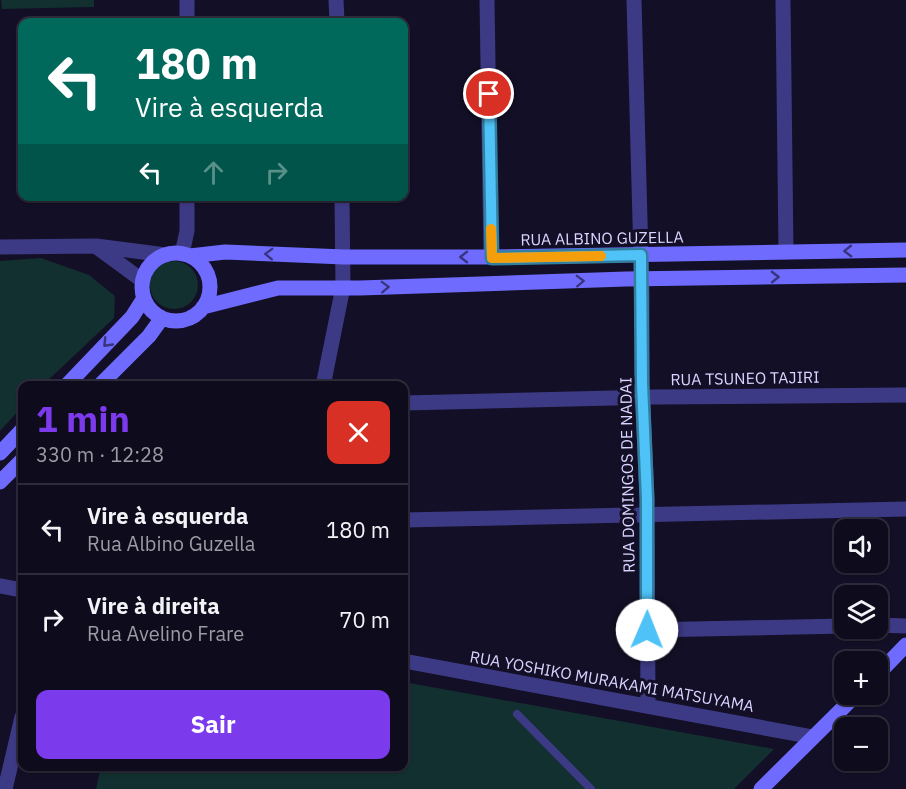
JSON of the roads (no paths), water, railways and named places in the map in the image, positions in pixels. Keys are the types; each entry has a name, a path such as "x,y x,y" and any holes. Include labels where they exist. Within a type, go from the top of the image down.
{"street":[{"path":"187,0 187,18"},
{"path":"336,0 337,18"},
{"path":"487,0 492,258"},
{"path":"634,0 641,255"},
{"path":"783,0 786,252"},
{"path":"186,255 187,201"},
{"path":"324,381 343,287 342,201"},
{"path":"0,248 96,246 166,255 186,255 203,266 209,281 207,299 203,307 197,313 180,320 162,318 155,313 144,298 143,280 151,264 166,255"},
{"path":"96,246 143,280"},
{"name":"RUA ALBINO GUZELLA","path":"186,255 225,252 344,257 492,258 906,250"},
{"name":"RUA DOMINGOS DE NADAI","path":"641,255 647,514 648,706"},
{"path":"203,307 278,288 906,275"},
{"path":"71,381 132,317 144,298"},
{"path":"104,381 149,336 162,318"},
{"name":"RUA TSUNEO TAJIRI","path":"408,403 906,395"},
{"path":"0,453 18,434"},
{"path":"0,482 18,464"},
{"path":"408,520 906,509"},
{"path":"0,586 18,589"},
{"path":"888,625 906,626"},
{"path":"647,630 834,626"},
{"path":"888,664 906,645"},
{"name":"RUA YOSHIKO MURAKAMI MATSUYAMA","path":"408,662 813,737"},
{"path":"761,789 846,705"},
{"path":"5,789 18,734"}],"lane":[{"path":"518,714 591,789"}]}
